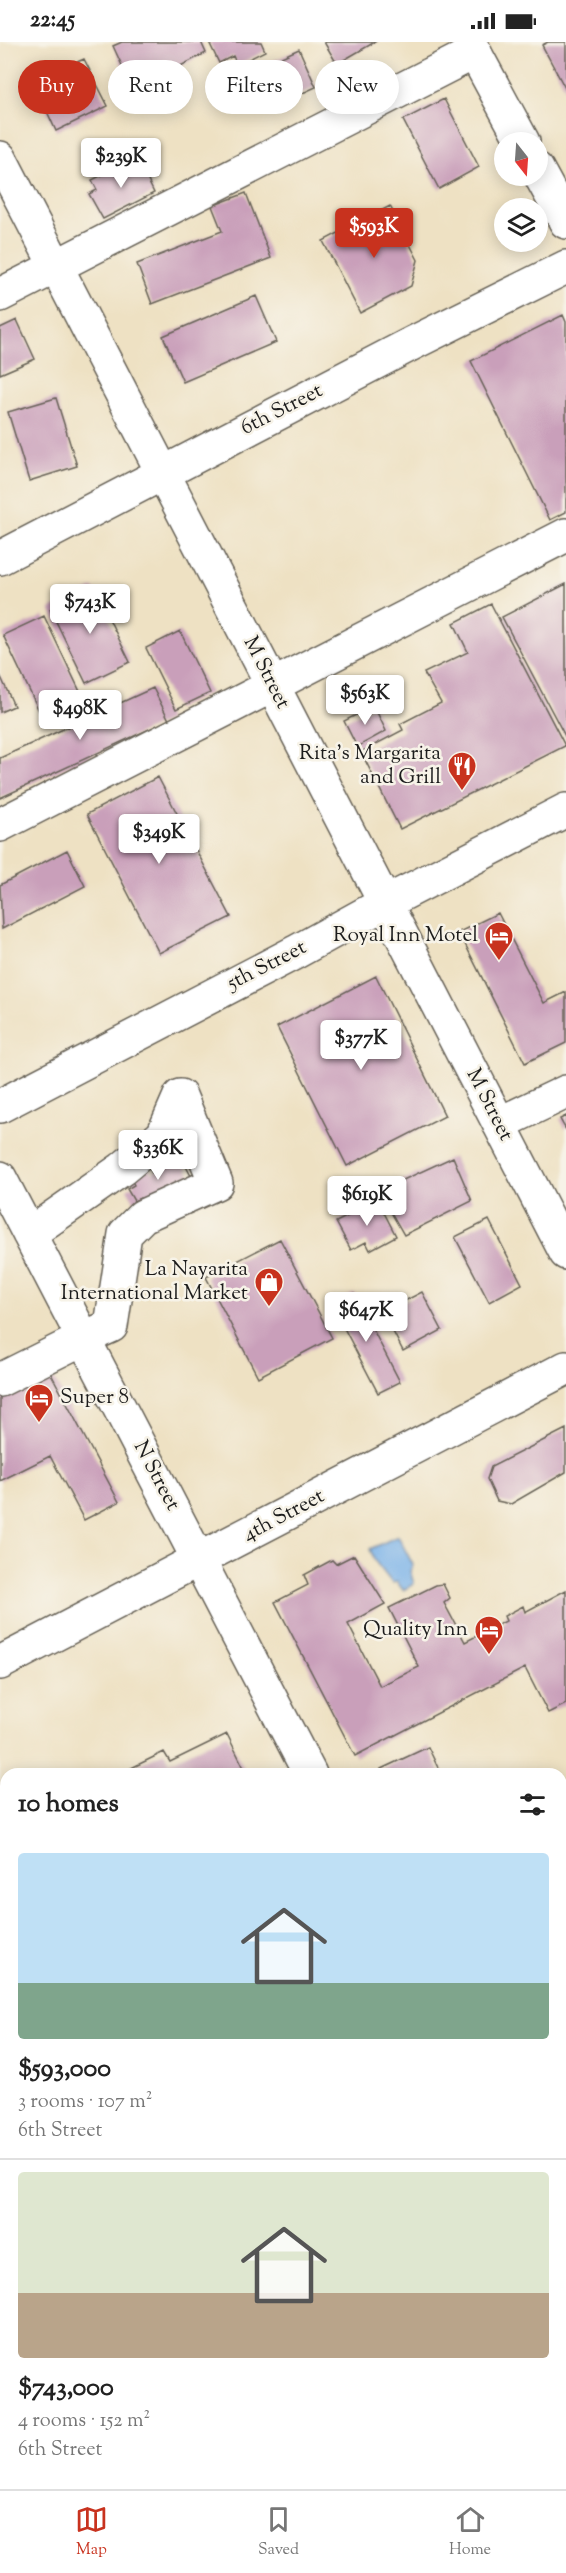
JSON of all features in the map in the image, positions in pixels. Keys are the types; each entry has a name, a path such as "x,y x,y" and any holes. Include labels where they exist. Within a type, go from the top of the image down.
{"main road":[{"path":"0,295 472,47 518,132"},
{"name":"M Street","path":"0,158 566,1253"},
{"path":"546,186 566,222"},
{"name":"6th Street","path":"0,558 162,472 566,267"},
{"path":"0,825 566,534"},
{"name":"5th Street","path":"0,1106 566,810"},
{"path":"499,1124 566,1092"},
{"path":"0,1380 98,1332 125,1234 143,1216 216,1183 180,1096 163,1135 122,1169 29,1234"},
{"name":"N Street","path":"0,1178 29,1234 98,1332 200,1560 307,1768"},
{"name":"4th Street","path":"0,1663 566,1368"}],"water":[{"path":"398,1536 413,1565 410,1571 414,1584 403,1590 397,1582 392,1583 374,1560 370,1549"}],"building":[{"path":"122,42 201,42 206,53 192,60 119,60 113,46"},
{"path":"209,42 261,42 265,51 247,60 235,60 233,56 225,60 218,60"},
{"path":"324,42 375,42 344,60 335,60"},
{"path":"548,42 566,42 566,90 542,45"},
{"path":"299,49 315,87 303,93 303,60 275,60"},
{"path":"96,82 108,106 96,112"},
{"path":"444,99 479,167 439,189 403,120"},
{"path":"48,114 91,114 56,131"},
{"path":"137,158 154,193 103,219 89,194 97,190 92,180"},
{"path":"246,193 271,258 152,304 137,264 222,231 212,206"},
{"path":"390,206 418,260 411,286 360,313 323,241"},
{"path":"256,296 276,342 183,382 163,336"},
{"path":"563,315 566,322 566,512 550,520 471,361"},
{"path":"17,320 35,359 0,374 0,328"},
{"path":"56,398 77,466 29,481 8,412"},
{"path":"566,584 566,738 502,617"},
{"path":"94,588 130,662 86,683 50,609"},
{"path":"491,604 565,746 400,829 361,752 403,730 400,724 441,703 424,673 468,652 454,623"},
{"path":"44,616 83,698 42,717 3,635"},
{"path":"180,631 210,693 176,709 146,648"},
{"path":"0,675 14,706 0,712"},
{"path":"153,688 169,720 0,798 0,758"},
{"path":"374,706 386,731 357,747 344,721"},
{"path":"158,777 231,917 159,953 87,814"},
{"path":"67,850 85,886 2,929 0,885"},
{"name":"Royal Inn Motel","path":"498,913 544,1003 566,992 566,1043 525,1063 459,932"},
{"path":"376,976 445,1116 347,1166 277,1027"},
{"path":"566,1116 566,1130 560,1119"},
{"path":"181,1157 191,1176 160,1192 144,1205 140,1198 134,1201 127,1189 134,1185 130,1177 149,1168 152,1173"},
{"path":"453,1157 472,1201 404,1235 379,1191"},
{"path":"378,1201 396,1236 370,1250 366,1242 351,1250 336,1222"},
{"path":"489,1220 522,1284 489,1302 455,1237"},
{"name":"La Nayarita International Market","path":"280,1239 332,1338 258,1377 206,1277"},
{"path":"422,1292 442,1330 403,1351 383,1312"},
{"path":"354,1293 400,1382 378,1393 332,1305"},
{"name":"Super 8","path":"48,1368 119,1502 84,1520 50,1456 0,1481 0,1392"},
{"path":"566,1429 566,1472 511,1504 497,1501 487,1479 491,1467"},
{"name":"Quality Inn","path":"354,1555 385,1604 348,1624 380,1686 419,1667 389,1608 436,1585 443,1584 450,1598 444,1603 465,1642 506,1621 504,1616 523,1606 525,1612 566,1590 566,1704 548,1713 525,1668 355,1756 275,1602 308,1585 304,1575 332,1560 336,1564"},
{"path":"227,1734 244,1768 131,1768 164,1752 170,1762"},
{"path":"428,1747 438,1768 383,1768"}],"place":[{"name":"Rita's Margarita and Grill","path":"462,792"},
{"name":"Royal Inn Motel","path":"499,962"},
{"name":"La Nayarita International Market","path":"269,1308"},
{"name":"Super 8","path":"39,1424"},
{"name":"Quality Inn","path":"489,1656"}]}
